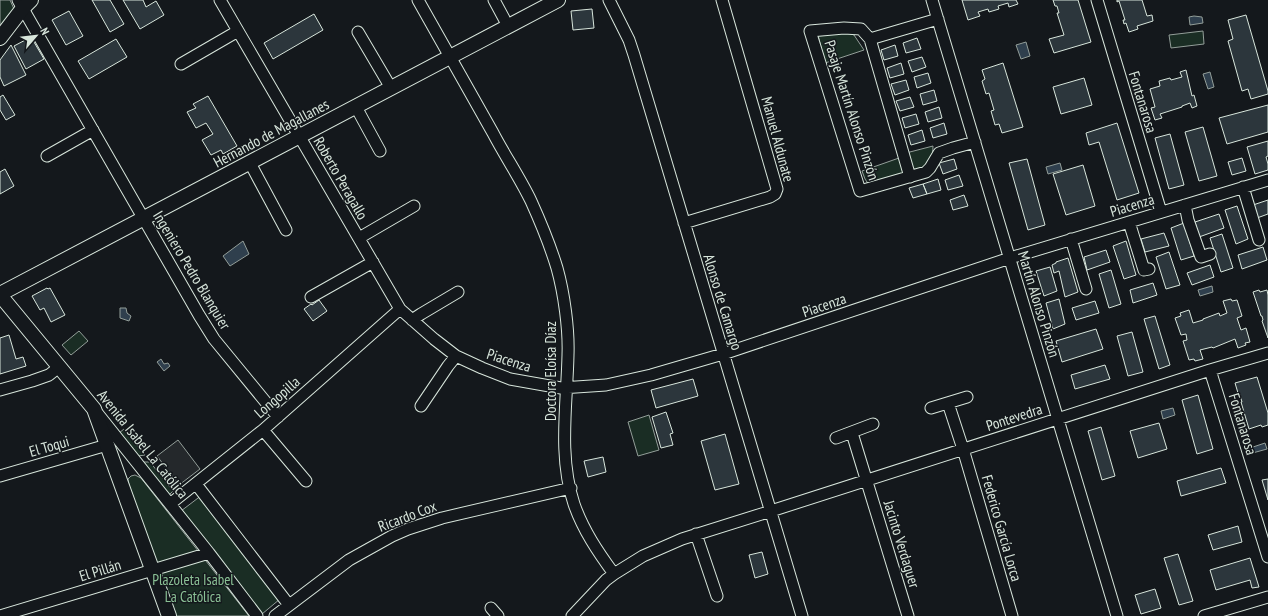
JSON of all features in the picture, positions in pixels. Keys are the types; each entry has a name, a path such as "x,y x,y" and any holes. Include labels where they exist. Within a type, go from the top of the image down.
{"main road":[{"name":"Hernando de Magallanes","path":"0,295 558,0"},
{"path":"0,38 24,3"},
{"name":"Avenida Isabel La Católica","path":"0,295 94,409"},
{"path":"94,409 168,616"}],"street":[{"name":"Roberto Peragallo","path":"220,0 400,309"},
{"name":"Doctora Eloísa Díaz","path":"418,0 531,200 557,269 566,320 568,353 565,440 568,473 574,503 582,523 592,543 614,574"},
{"path":"494,0 508,26"},
{"name":"Alonso de Camargo","path":"609,0 631,48 802,616"},
{"name":"Manuel Aldunate","path":"684,223 770,197 775,194 777,189 722,0"},
{"name":"Martín Alonso Pinzón","path":"932,0 1117,616"},
{"name":"Fontanarosa","path":"1097,0 1161,212"},
{"name":"Ingeniero Pedro Blanquier","path":"24,3 93,130 199,315 214,339 278,417"},
{"path":"910,177 870,39 938,19"},
{"name":"Pasaje Martín Alonso Pinzón","path":"870,39 861,30 844,28 810,31 860,191 926,172 939,154 953,148 975,142"},
{"path":"181,64 238,31"},
{"path":"358,32 390,88"},
{"path":"356,107 380,151"},
{"path":"47,156 93,130"},
{"path":"250,163 286,230"},
{"name":"Piacenza","path":"400,309 434,340 456,356 482,368 510,378 567,388 590,387 618,383 723,354 1010,258 1268,180"},
{"path":"1244,187 1259,240"},
{"path":"1185,205 1188,220 1201,257 1210,254"},
{"path":"359,238 414,206"},
{"path":"1128,222 1144,270 1149,269"},
{"path":"1071,239 1086,289"},
{"path":"311,297 373,262"},
{"path":"412,320 458,292"},
{"name":"Longopilla","path":"170,504 263,430 400,309"},
{"name":"Pontevedra","path":"572,616 606,580 614,574 655,550 696,534 1058,418 1268,353"},
{"path":"421,406 456,356"},
{"path":"0,390 49,375 59,366"},
{"name":"Fontanarosa","path":"1210,370 1268,557"},
{"path":"931,408 967,398"},
{"name":"Federico García Lorca","path":"948,403 1012,616"},
{"name":"Avenida Isabel La Católica","path":"94,409 209,553 257,616"},
{"path":"836,438 873,424"},
{"path":"263,430 306,481"},
{"name":"Jacinto Verdaguer","path":"852,433 908,616"},
{"name":"El Toqui","path":"0,476 107,445"},
{"path":"196,484 289,605"},
{"name":"Ricardo Cox","path":"275,616 349,560 376,544 408,529 442,518 571,488"},
{"path":"696,534 717,596"},
{"name":"El Pillán","path":"0,616 209,553"},
{"path":"1204,616 1268,597"}],"green space":[{"path":"0,0 10,0 14,9 0,28"},
{"path":"843,31 854,35 864,50 825,63 818,35"},
{"path":"1203,31 1204,44 1171,48 1169,35"},
{"path":"933,146 932,158 929,164 912,172 906,153"},
{"path":"899,158 903,173 869,185 862,171"},
{"path":"79,331 88,341 71,355 62,345"},
{"path":"649,415 659,450 638,456 628,422"},
{"path":"124,429 145,455 138,456 119,433"},
{"path":"143,462 150,462 173,491 169,495"},
{"name":"Plazoleta Isabel La Católica","path":"135,475 141,478 249,616 175,616 129,485 128,479"},
{"path":"202,495 280,599 262,614 181,511"}],"shaded area":[{"path":"178,440 200,469 179,485 157,456"}],"water":[{"path":"1189,17 1202,17 1203,23 1190,25"},
{"path":"1026,42 1030,56 1021,59 1016,45"},
{"path":"1210,72 1214,87 1208,89 1203,74"},
{"path":"1060,163 1062,170 1048,174 1046,167"},
{"path":"243,241 249,254 230,266 223,256"},
{"path":"1212,286 1213,292 1200,296 1198,290"},
{"path":"120,308 126,308 127,313 131,316 129,321 120,318"},
{"path":"161,359 164,364 168,363 170,366 164,371 157,362"},
{"path":"1173,408 1175,415 1163,419 1161,411"},
{"path":"1265,443 1267,449 1249,454 1247,449"}],"building":[{"path":"92,0 110,0 124,24 110,32"},
{"path":"123,0 143,0 146,7 156,1 164,15 140,29"},
{"path":"962,0 1016,0 1018,4 1009,7 1008,3 998,6 999,9 989,12 988,9 978,12 980,16 968,20"},
{"path":"1053,0 1078,0 1091,42 1054,53 1049,39 1064,35 1057,13 1059,13 1057,6 1055,6"},
{"path":"1117,0 1142,0 1147,16 1152,15 1153,21 1137,26 1138,29 1129,32 1126,23 1124,24 1123,20 1125,20 1119,1 1117,2"},
{"path":"592,9 594,28 573,30 571,11"},
{"path":"69,11 83,36 66,45 52,20"},
{"path":"314,14 323,30 273,59 264,43"},
{"path":"1246,15 1268,91 1268,94 1251,99 1248,89 1242,91 1228,41 1233,39 1228,20"},
{"path":"31,37 44,59 26,69 14,46"},
{"path":"917,38 921,49 906,53 903,43"},
{"path":"116,39 127,57 89,79 78,61"},
{"path":"11,45 26,75 4,86 0,77 0,60"},
{"path":"895,45 898,56 884,60 881,50"},
{"path":"922,57 926,67 912,72 908,61"},
{"path":"901,63 904,74 890,78 887,68"},
{"path":"1003,63 1023,127 1002,133 999,124 995,125 991,111 994,110 989,93 986,94 982,81 985,79 982,70"},
{"path":"1186,70 1192,96 1194,95 1197,106 1192,108 1190,103 1160,114 1162,118 1155,120 1151,108 1155,107 1150,89 1160,86 1159,81 1182,77 1180,72"},
{"path":"928,73 931,83 917,88 914,77"},
{"path":"1084,78 1092,105 1061,114 1053,87"},
{"path":"906,80 909,90 895,95 891,84"},
{"path":"934,90 937,101 923,105 920,94"},
{"path":"3,95 15,115 6,120 0,110 0,97"},
{"path":"208,96 237,146 223,154 221,150 211,155 202,140 213,134 206,123 196,128 187,112 196,108 193,104"},
{"path":"910,97 914,107 900,111 896,101"},
{"path":"1268,105 1268,132 1227,144 1219,118"},
{"path":"939,107 942,118 928,122 925,112"},
{"path":"916,114 919,124 905,128 902,118"},
{"path":"944,123 947,134 933,138 930,128"},
{"path":"1117,123 1139,193 1117,200 1099,142 1089,145 1086,133"},
{"path":"1203,127 1217,176 1199,181 1185,132"},
{"path":"922,130 925,141 911,145 908,135"},
{"path":"1170,134 1184,185 1169,189 1155,138"},
{"path":"1268,141 1268,156 1266,157 1268,170 1255,174 1247,147"},
{"path":"1242,158 1246,171 1232,175 1228,162"},
{"path":"954,159 957,169 943,174 939,163"},
{"path":"1027,159 1045,225 1028,230 1009,163"},
{"path":"1083,165 1095,206 1066,215 1053,174"},
{"path":"5,169 14,186 0,194 0,172"},
{"path":"959,175 963,186 948,190 945,180"},
{"path":"938,179 941,190 927,194 923,184"},
{"path":"923,184 927,194 913,198 909,188"},
{"path":"964,195 968,206 953,210 950,200"},
{"path":"1268,200 1268,214 1257,218 1253,205"},
{"path":"1237,206 1248,239 1236,244 1225,210"},
{"path":"1219,214 1224,228 1199,237 1195,222"},
{"path":"1184,223 1194,256 1181,260 1171,228"},
{"path":"1164,233 1169,246 1145,252 1141,239"},
{"path":"1222,234 1233,268 1221,272 1210,238"},
{"path":"1126,241 1136,275 1124,279 1113,246"},
{"path":"1263,247 1267,260 1242,269 1238,255"},
{"path":"1106,250 1110,262 1087,270 1084,257"},
{"path":"1169,252 1180,285 1166,289 1156,257"},
{"path":"1068,258 1078,292 1065,297 1059,271 1054,273 1052,265"},
{"path":"1210,265 1214,277 1192,285 1187,273"},
{"path":"1050,267 1057,291 1044,296 1036,271"},
{"path":"1111,270 1121,304 1109,308 1099,274"},
{"path":"1153,283 1157,295 1133,303 1130,290"},
{"path":"47,288 50,288 65,315 51,322 44,308 40,310 32,296"},
{"path":"1259,290 1260,292 1267,290 1268,295 1268,338 1253,292"},
{"path":"1059,299 1065,324 1053,329 1046,303"},
{"path":"1231,299 1232,301 1237,300 1242,316 1237,318 1241,330 1246,328 1250,342 1245,343 1246,345 1238,348 1235,339 1213,348 1200,350 1203,359 1195,361 1194,359 1189,360 1183,341 1187,340 1186,334 1181,335 1175,318 1181,316 1180,313 1189,310 1193,323 1219,313 1220,316 1227,313 1223,301"},
{"path":"319,300 327,311 313,321 304,309"},
{"path":"1095,301 1099,313 1076,320 1072,308"},
{"path":"1155,316 1170,365 1159,369 1144,319"},
{"path":"1096,329 1103,349 1062,362 1056,341"},
{"path":"1132,332 1143,372 1128,376 1117,336"},
{"path":"9,335 16,359 23,357 26,366 0,374 0,338"},
{"path":"1105,365 1110,379 1075,389 1071,375"},
{"path":"1257,377 1268,413 1268,425 1262,427 1261,425 1249,429 1239,392 1238,393 1235,383"},
{"path":"693,379 698,396 656,408 651,390"},
{"path":"1198,395 1213,449 1197,454 1182,400"},
{"path":"666,412 673,433 670,434 673,445 661,448 652,417"},
{"path":"1159,423 1167,449 1138,458 1130,431"},
{"path":"1101,427 1115,476 1102,480 1088,431"},
{"path":"725,434 739,484 715,490 701,441"},
{"path":"603,457 606,472 588,477 584,461"},
{"path":"1221,468 1226,483 1181,496 1177,481"},
{"path":"1268,479 1268,500 1262,480"},
{"path":"1238,526 1242,542 1213,550 1208,535"},
{"path":"762,552 768,574 755,578 749,555"},
{"path":"1178,554 1193,601 1179,605 1164,558"},
{"path":"1250,558 1259,587 1252,588 1250,580 1216,590 1210,570"},
{"path":"1155,589 1161,608 1141,614 1135,595"}]}
